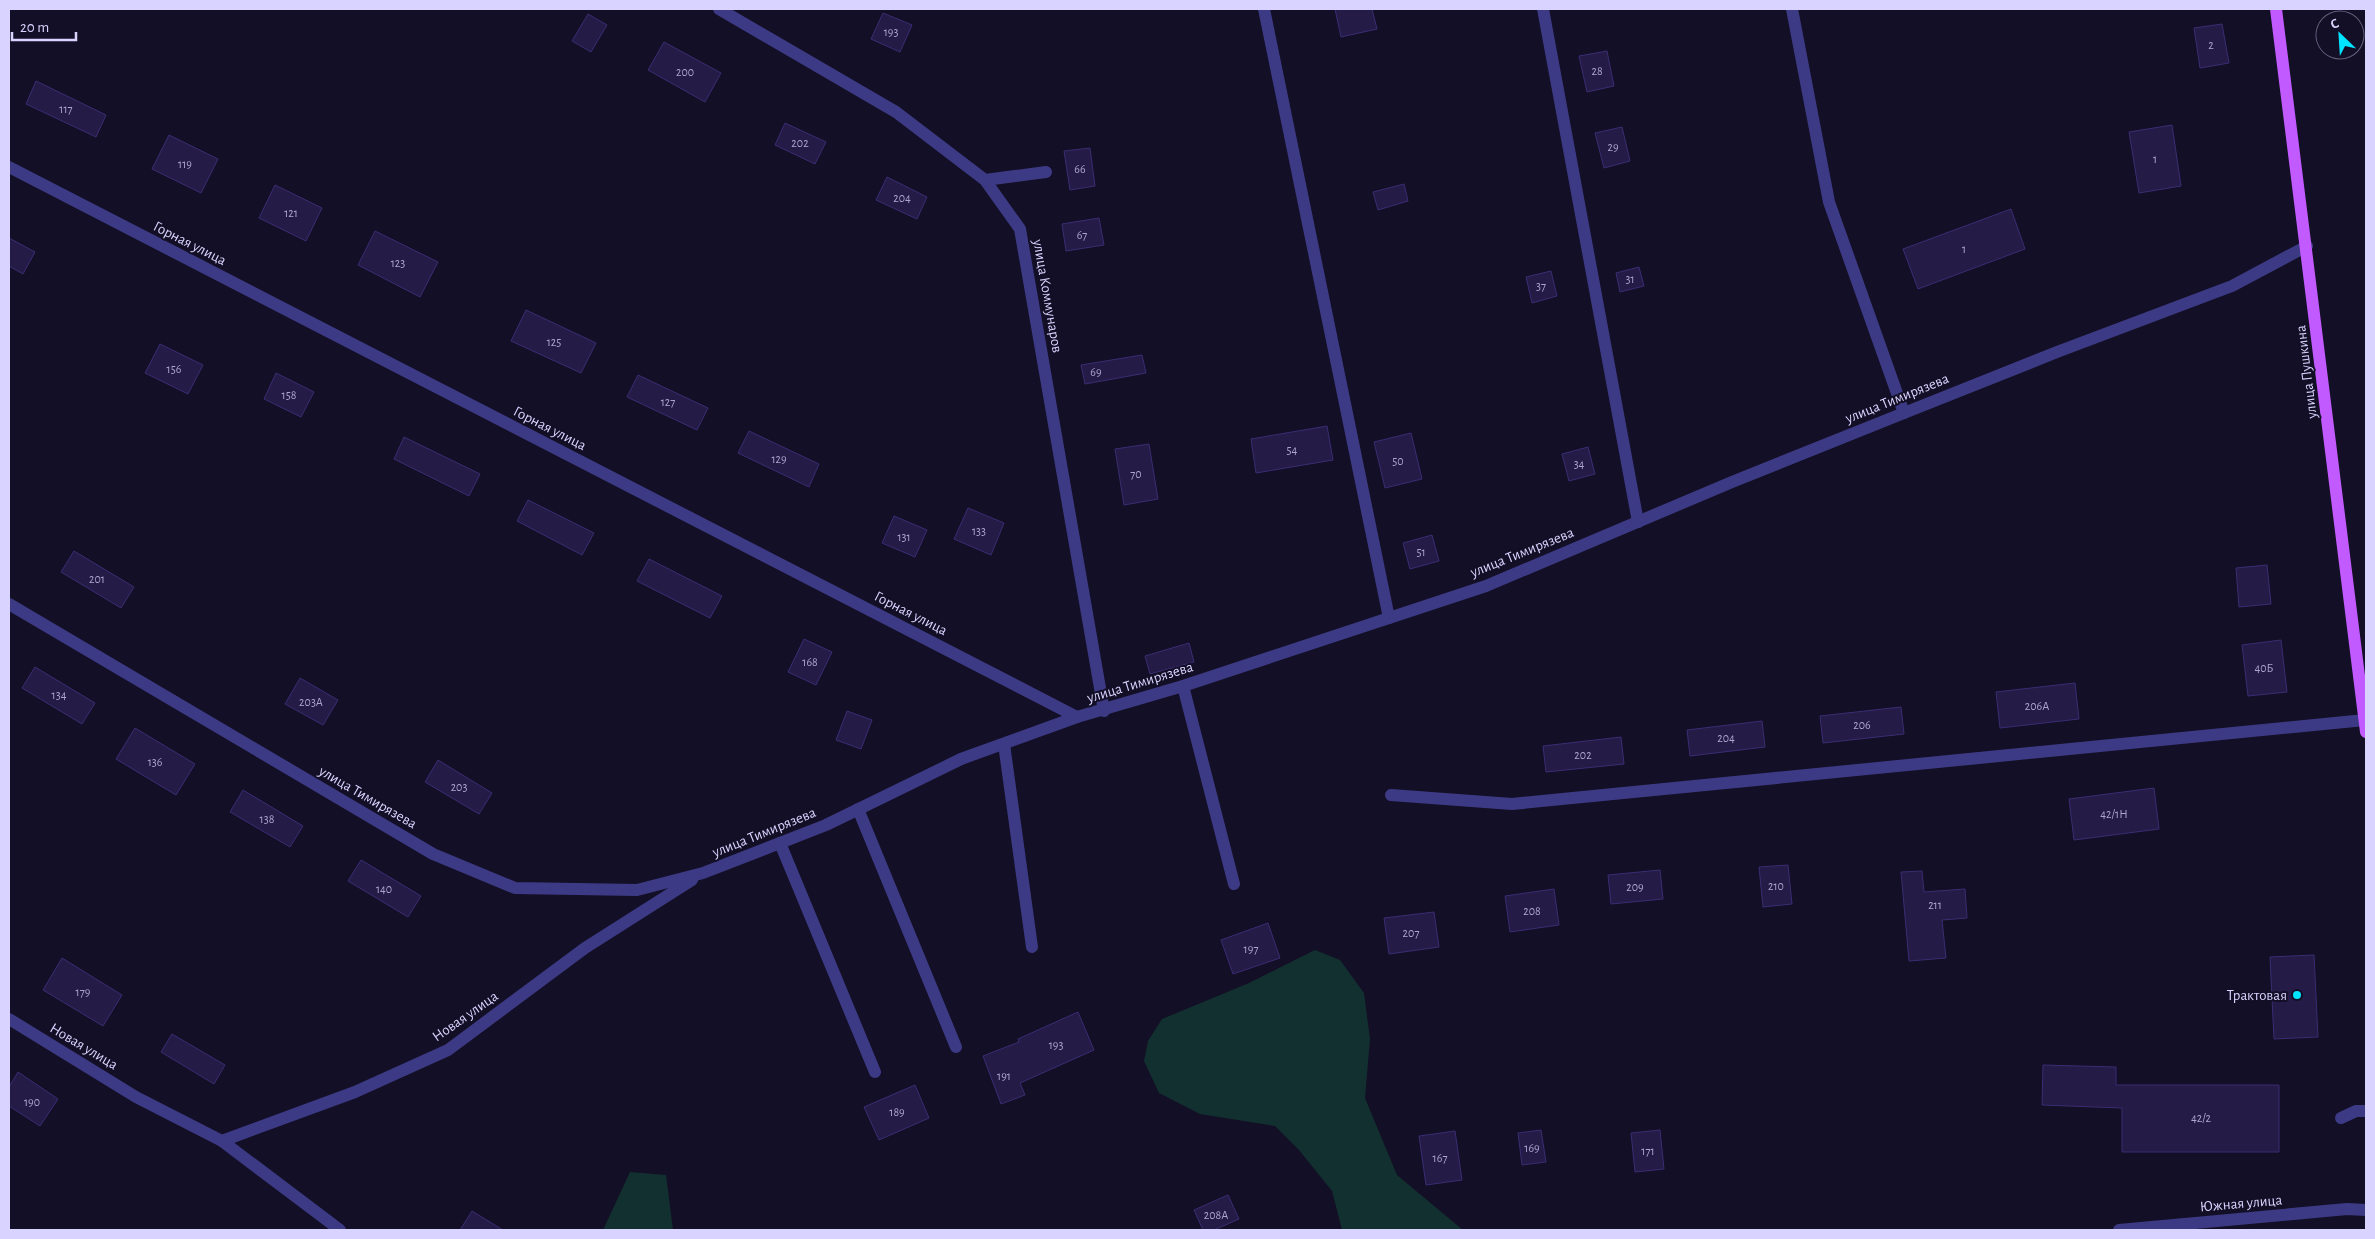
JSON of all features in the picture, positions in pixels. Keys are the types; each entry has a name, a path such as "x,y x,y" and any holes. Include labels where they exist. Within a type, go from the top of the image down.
{"main road":[{"name":"улица Пушкина","path":"2276,9 2307,246 2365,726"}],"street":[{"name":"улица Коммунаров","path":"719,9 896,112 985,180 1020,229 1104,711"},
{"path":"1264,9 1389,618"},
{"path":"1543,9 1638,522"},
{"path":"1792,9 1829,202 1904,413"},
{"name":"Горная улица","path":"9,167 1077,718"},
{"path":"985,180 1046,172"},
{"name":"улица Тимирязева","path":"9,604 434,854 515,888 637,890 703,873 780,843 858,809 961,759 1077,718 1183,686 1486,586 1904,413 2057,352 2232,286 2307,246"},
{"path":"1183,686 1234,884"},
{"path":"1391,795 1512,804 2365,726"},
{"path":"1004,744 1032,947"},
{"path":"858,809 956,1047"},
{"path":"780,843 875,1072"},
{"name":"Новая улица","path":"222,1142 355,1092 448,1050 585,948 703,873"},
{"name":"Новая улица","path":"9,1019 136,1097 222,1142 340,1230"},
{"path":"2341,1118 2356,1111 2366,1110"},
{"name":"Южная улица","path":"2119,1230 2346,1209 2366,1210"}],"green space":[{"path":"1315,950 1340,960 1364,993 1370,1039 1365,1098 1397,1175 1463,1230 1342,1230 1332,1191 1299,1150 1275,1126 1200,1114 1159,1093 1144,1061 1148,1041 1162,1019 1249,983"},
{"path":"630,1172 666,1175 673,1230 603,1230"}],"building":[{"path":"1335,9 1372,9 1377,29 1341,37"},
{"path":"883,13 912,25 900,52 871,39"},
{"path":"588,14 607,25 591,52 572,41"},
{"path":"2222,24 2229,63 2200,68 2194,28"},
{"path":"664,42 721,73 705,102 648,70"},
{"path":"1607,51 1614,86 1587,92 1579,56"},
{"path":"36,81 106,115 96,137 26,104"},
{"path":"785,123 826,142 815,164 775,145"},
{"path":"2172,125 2181,186 2139,193 2129,132"},
{"path":"1622,127 1630,161 1604,168 1595,133"},
{"path":"169,135 218,159 201,193 152,169"},
{"path":"1090,148 1095,186 1070,190 1064,151"},
{"path":"887,177 927,197 917,219 876,200"},
{"path":"1404,184 1408,201 1378,210 1373,192"},
{"path":"275,185 322,208 306,241 259,218"},
{"path":"2011,209 2025,249 1918,289 1903,249"},
{"path":"1099,218 1104,245 1066,251 1062,224"},
{"path":"375,231 438,262 420,297 358,265"},
{"path":"9,238 35,252 23,274 9,266"},
{"path":"1639,267 1644,286 1620,292 1616,273"},
{"path":"1551,271 1557,296 1532,303 1526,277"},
{"path":"526,310 596,343 581,373 511,341"},
{"path":"160,344 203,365 188,394 145,373"},
{"path":"1142,355 1146,373 1085,384 1081,365"},
{"path":"276,373 314,392 301,417 264,399"},
{"path":"638,375 708,408 697,430 627,397"},
{"path":"1327,426 1333,460 1256,473 1251,439"},
{"path":"749,431 819,464 809,487 738,453"},
{"path":"1411,433 1422,479 1385,488 1374,442"},
{"path":"404,437 480,474 469,496 394,459"},
{"path":"1149,444 1158,499 1124,505 1115,449"},
{"path":"1588,447 1595,474 1569,481 1562,454"},
{"path":"528,500 594,533 582,555 517,521"},
{"path":"968,508 1004,523 991,555 954,539"},
{"path":"894,516 927,530 915,557 882,543"},
{"path":"1432,535 1439,561 1410,569 1403,543"},
{"path":"74,551 134,587 121,608 61,572"},
{"path":"649,559 722,596 710,618 637,581"},
{"path":"2267,565 2271,604 2239,607 2236,568"},
{"path":"804,639 832,652 816,685 788,672"},
{"path":"2281,640 2287,692 2248,696 2242,645"},
{"path":"1189,643 1194,662 1150,674 1145,656"},
{"path":"35,667 95,703 82,724 22,688"},
{"path":"300,678 338,700 323,725 285,704"},
{"path":"2075,683 2079,719 2000,728 1996,692"},
{"path":"1901,707 1904,734 1823,743 1820,716"},
{"path":"847,711 872,720 861,749 836,740"},
{"path":"1762,721 1765,747 1690,756 1687,730"},
{"path":"135,728 195,764 176,795 116,759"},
{"path":"1621,737 1624,764 1546,772 1543,746"},
{"path":"438,760 492,793 479,814 425,782"},
{"path":"2154,788 2159,829 2074,840 2069,799"},
{"path":"243,790 303,826 290,847 230,812"},
{"path":"361,860 421,896 408,917 348,881"},
{"path":"1788,865 1792,904 1763,907 1759,867"},
{"path":"1660,870 1663,899 1611,904 1608,875"},
{"path":"1922,871 1924,892 1965,889 1967,918 1942,920 1946,958 1909,961 1901,872"},
{"path":"1554,889 1559,925 1510,932 1505,896"},
{"path":"1434,912 1439,947 1389,954 1384,918"},
{"path":"1268,923 1280,958 1233,974 1221,940"},
{"path":"2314,955 2318,1037 2274,1039 2270,957"},
{"path":"62,958 122,995 103,1026 43,990"},
{"path":"1078,1012 1094,1050 1020,1083 1025,1095 1001,1104 983,1056 1019,1042 1018,1039"},
{"path":"172,1034 225,1065 214,1084 161,1052"},
{"path":"2043,1065 2116,1067 2116,1085 2279,1085 2279,1152 2122,1152 2122,1108 2042,1105"},
{"path":"18,1072 58,1099 40,1126 9,1106 9,1087"},
{"path":"915,1085 929,1118 879,1140 864,1107"},
{"path":"1541,1130 1546,1162 1522,1165 1518,1133"},
{"path":"1660,1130 1664,1169 1635,1172 1631,1133"},
{"path":"1455,1131 1462,1180 1426,1185 1419,1136"},
{"path":"1228,1195 1239,1219 1214,1230 1203,1230 1194,1210"},
{"path":"472,1211 503,1230 460,1230"}],"place":[{"name":"Трактовая","path":"2297,995"}]}
